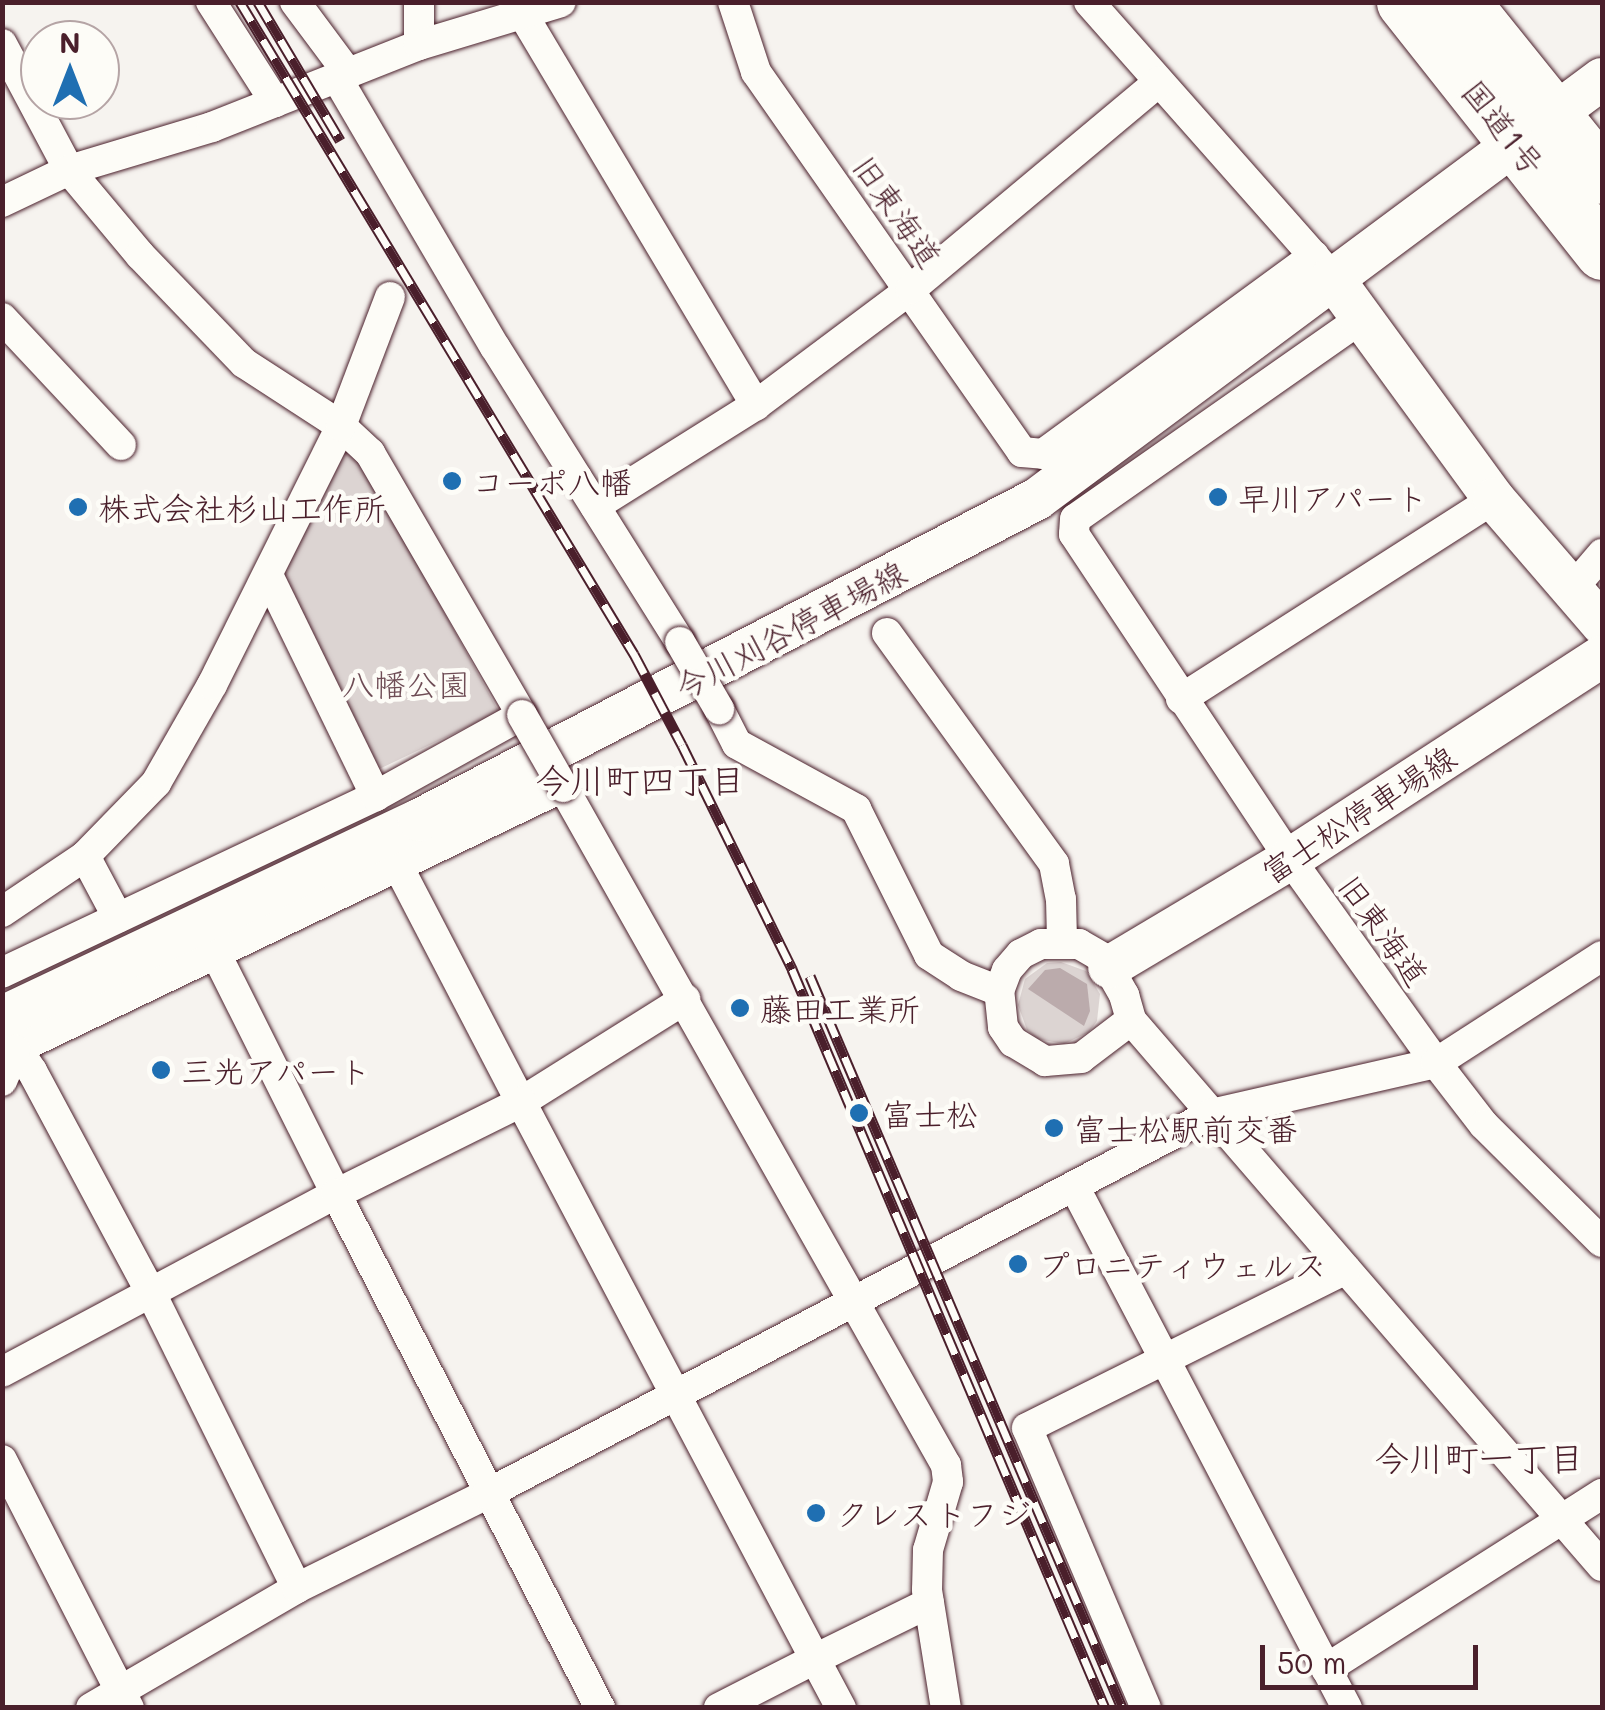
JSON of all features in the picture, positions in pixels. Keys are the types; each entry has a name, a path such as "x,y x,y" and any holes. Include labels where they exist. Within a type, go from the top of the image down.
{"highway":[{"name":"国道1号","path":"1404,2 1537,128 1602,176"},
{"name":"国道1号","path":"1462,2 1537,128 1602,252"}],"main road":[{"path":"1537,128 1602,78"},
{"name":"今川刈谷停車場線","path":"9,1013 419,820 1037,499 1323,266 1537,128"},
{"path":"1323,266 1494,499 1602,624"},
{"name":"富士松停車場線","path":"1109,966 1290,859 1602,656"}],"street":[{"path":"211,2 274,102"},
{"path":"296,2 680,642 737,744 856,809 929,954 961,976 999,990"},
{"path":"419,2 419,45"},
{"path":"2,202 70,170 212,127 419,45 561,2"},
{"name":"旧東海道","path":"732,2 756,72 1022,452 1043,454 1323,266"},
{"path":"1089,2 1323,266"},
{"path":"522,14 756,406"},
{"path":"2,44 70,170 140,255 244,363 341,426 370,453 686,999 946,1465 948,1482 928,1550 929,1602 946,1708"},
{"path":"595,506 756,406 911,289 1159,82"},
{"path":"2,912 85,856 156,783 268,575 341,426 390,297"},
{"path":"2,318 121,445"},
{"name":"旧東海道","path":"1362,318 1075,519 1074,534 1290,859 1436,1062 1484,1124 1602,1242"},
{"path":"1182,700 1494,499"},
{"path":"1573,588 1602,554"},
{"path":"268,575 376,796"},
{"path":"887,633 1054,864 1061,899 1062,941"},
{"path":"2,1080 9,1013 118,918 376,796 522,715"},
{"path":"9,1013 215,952 563,787"},
{"path":"85,856 118,918"},
{"path":"399,868 841,1708"},
{"path":"1131,1020 1082,1058 1045,1061 1014,1042 1003,1027 999,990 1007,970 1021,954 1041,944 1062,941 1095,952 1109,966 1131,1020 1602,1566"},
{"path":"215,952 487,1494 600,1708"},
{"path":"91,1708 124,1698 297,1588 487,1494 852,1299 1076,1188 1210,1114 1436,1062 1602,956"},
{"path":"2,1372 336,1194 522,1102 686,999"},
{"path":"9,1013 32,1071 152,1295 297,1588"},
{"path":"1076,1188 1162,1360 1347,1708"},
{"path":"1146,1708 1027,1428 1346,1269"},
{"path":"2,1460 124,1698"},
{"path":"1326,1669 1602,1494"},
{"path":"719,1708 929,1602"}],"green space":[{"name":"八幡公園","path":"345,441 359,457 499,712 375,771 279,576"},
{"path":"1061,962 1086,971 1100,994 1097,1021 1089,1032 1064,1044 1038,1039 1027,1030 1018,1005 1025,979 1047,963"}],"shaded area":[{"path":"1060,968 1087,984 1090,1011 1084,1026 1028,989 1045,970"}],"railway":[{"path":"240,2 634,654 682,745 792,969 1105,1708"},
{"path":"258,2 340,140"},
{"path":"810,976 1122,1708"}],"place":[{"name":"コーポ八幡","path":"452,481"},
{"name":"早川アパート","path":"1218,497"},
{"name":"株式会社杉山工作所","path":"78,507"},
{"name":"藤田工業所","path":"740,1008"},
{"name":"三光アパート","path":"161,1070"},
{"name":"富士松","path":"859,1113"},
{"name":"富士松駅前交番","path":"1054,1128"},
{"name":"プロニティウェルス","path":"1018,1264"},
{"name":"クレストフジ","path":"816,1513"}],"district":[{"name":"今川町四丁目","path":"640,779"},
{"name":"今川町一丁目","path":"1479,1457"}]}
